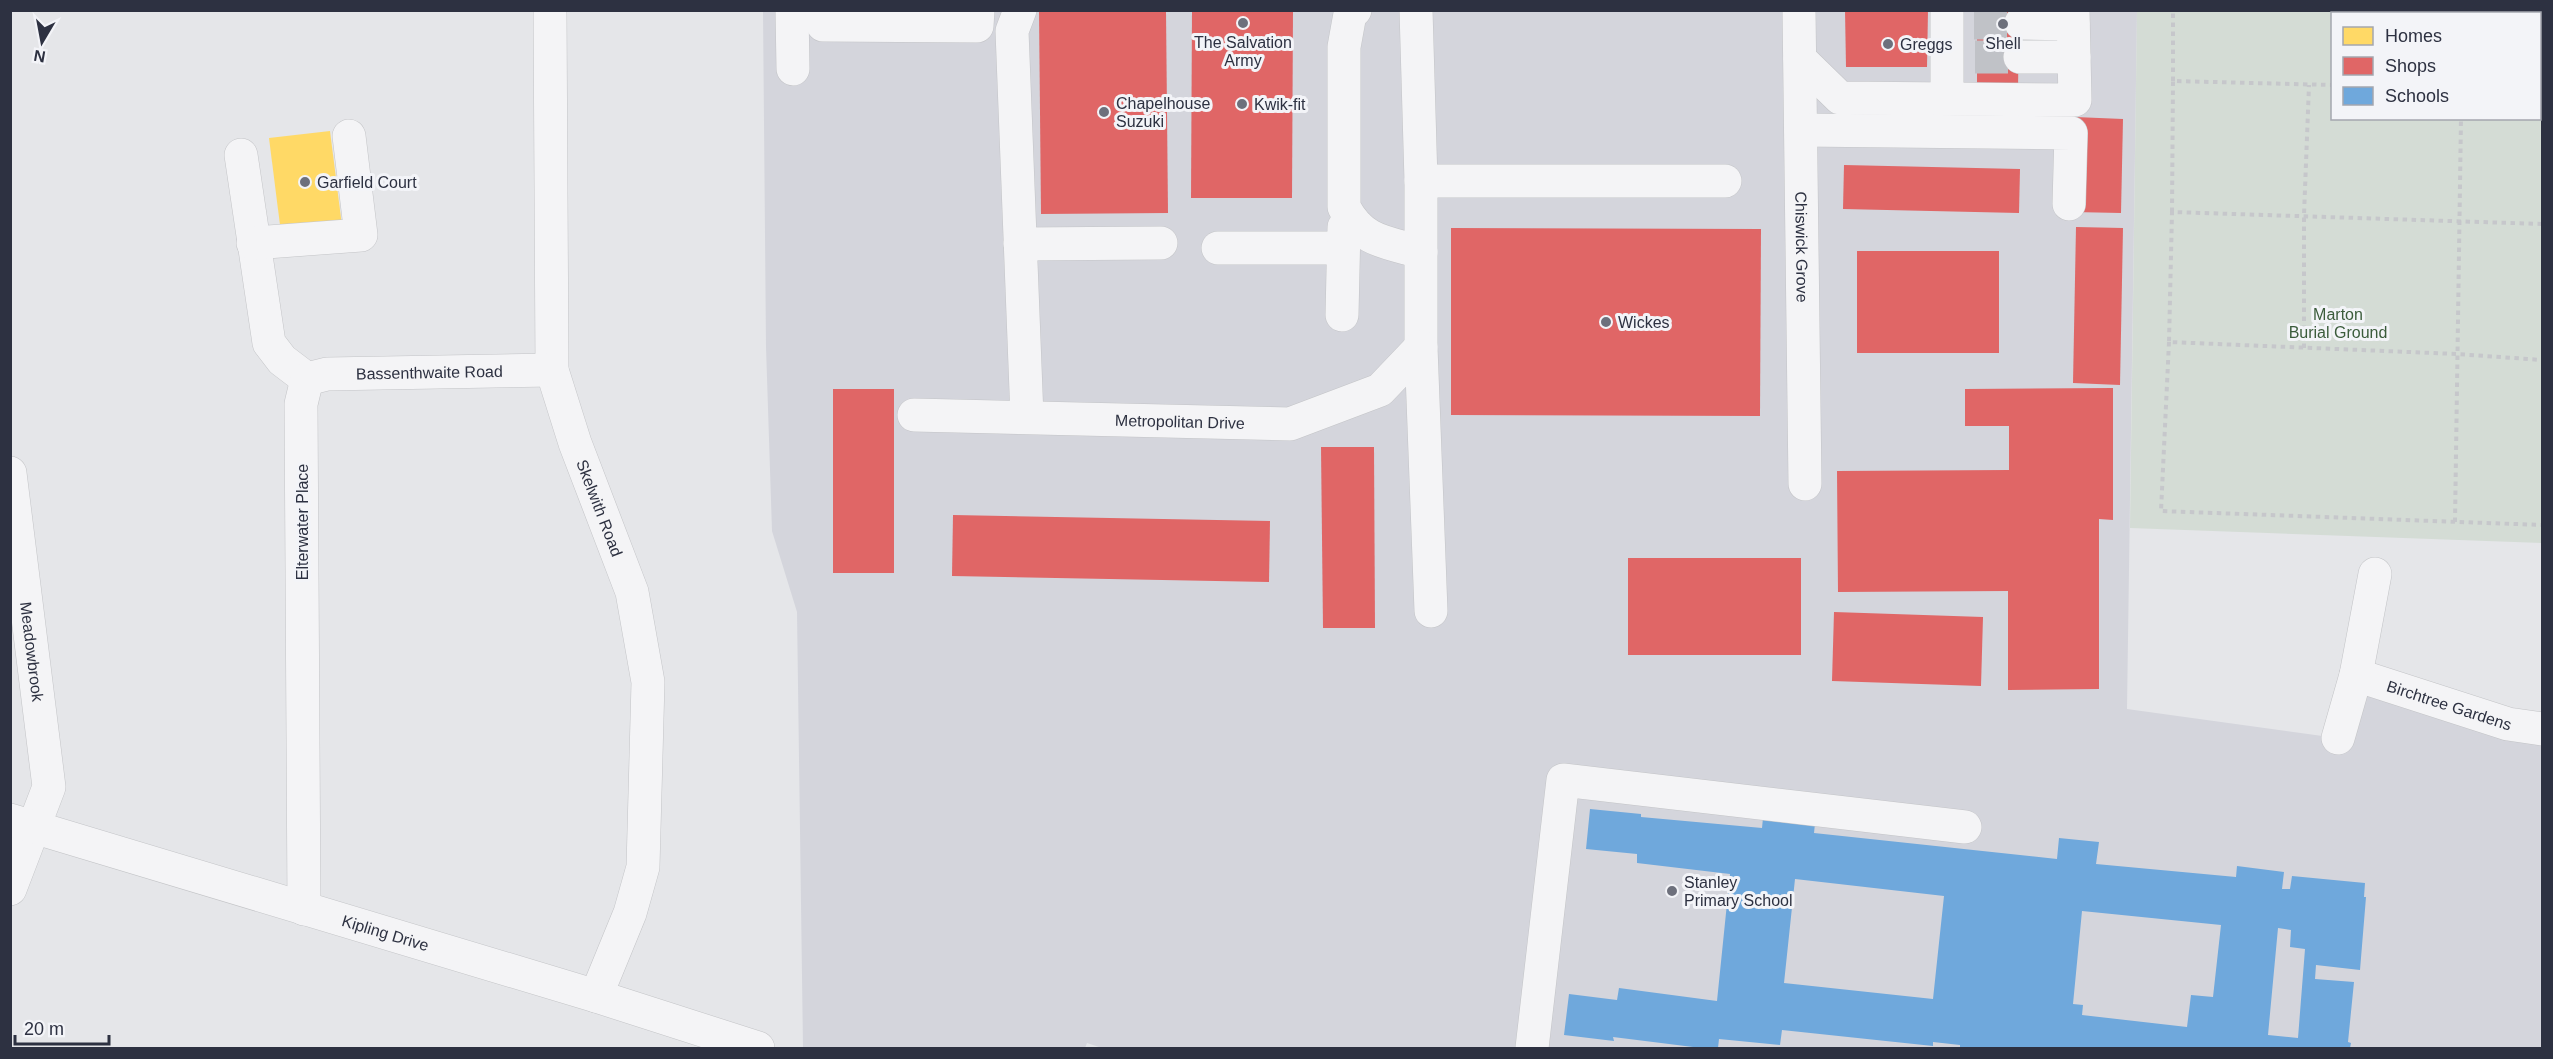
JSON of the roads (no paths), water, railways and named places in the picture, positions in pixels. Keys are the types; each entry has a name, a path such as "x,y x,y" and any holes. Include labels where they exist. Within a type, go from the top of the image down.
{"street":[{"name":"Skelwith Road","path":"550,10 552,370 575,443 632,592 648,682 643,867 630,913 596,996"},
{"path":"792,10 793,69"},
{"path":"822,10 823,25 976,26 978,10"},
{"path":"1020,10 1012,31 1027,417"},
{"path":"1342,315 1344,47 1350,14 1355,10"},
{"path":"1416,10 1421,181 1421,346 1431,611"},
{"name":"Chiswick Grove","path":"1799,10 1805,484"},
{"path":"1800,59 1840,98 1958,76 2075,100 2073,17 2021,23"},
{"path":"1956,19 1958,76"},
{"path":"2020,71 2074,70"},
{"path":"1801,130 2071,133 2069,204"},
{"path":"253,243 362,235 349,136"},
{"path":"241,155 269,343 282,360 307,379"},
{"path":"1421,181 1725,181"},
{"path":"1344,207 1352,222 1362,233 1420,252"},
{"path":"1020,244 1161,243"},
{"path":"1218,248 1343,248"},
{"name":"Metropolitan Drive","path":"914,416 1290,424 1380,390 1421,346"},
{"name":"Bassenthwaite Road","path":"307,379 327,374 552,370"},
{"name":"Elterwater Place","path":"304,909 301,404 307,379"},
{"name":"Meadowbrook","path":"10,473 49,787 22,824 10,889"},
{"path":"2338,738 2355,675 2375,574"},
{"name":"Birchtree Gardens","path":"2355,675 2508,724 2542,729"},
{"path":"1532,1048 1563,780 1965,827"},
{"name":"Kipling Drive","path":"22,824 596,996 758,1048"}],"tunnel":[{"path":"1974,23 2021,23"},
{"path":"1975,57 2020,57"}],"place":[{"name":"The Salvation Army","path":"1243,23"},
{"name":"Shell","path":"2003,24"},
{"name":"Greggs","path":"1888,44"},
{"name":"Kwik-fit","path":"1242,104"},
{"name":"Chapelhouse Suzuki","path":"1104,112"},
{"name":"Garfield Court","path":"305,182"},
{"name":"Wickes","path":"1606,322"},
{"name":"Stanley Primary School","path":"1672,891"}],"park label":[{"name":"Marton Burial Ground","path":"2338,323"}]}
